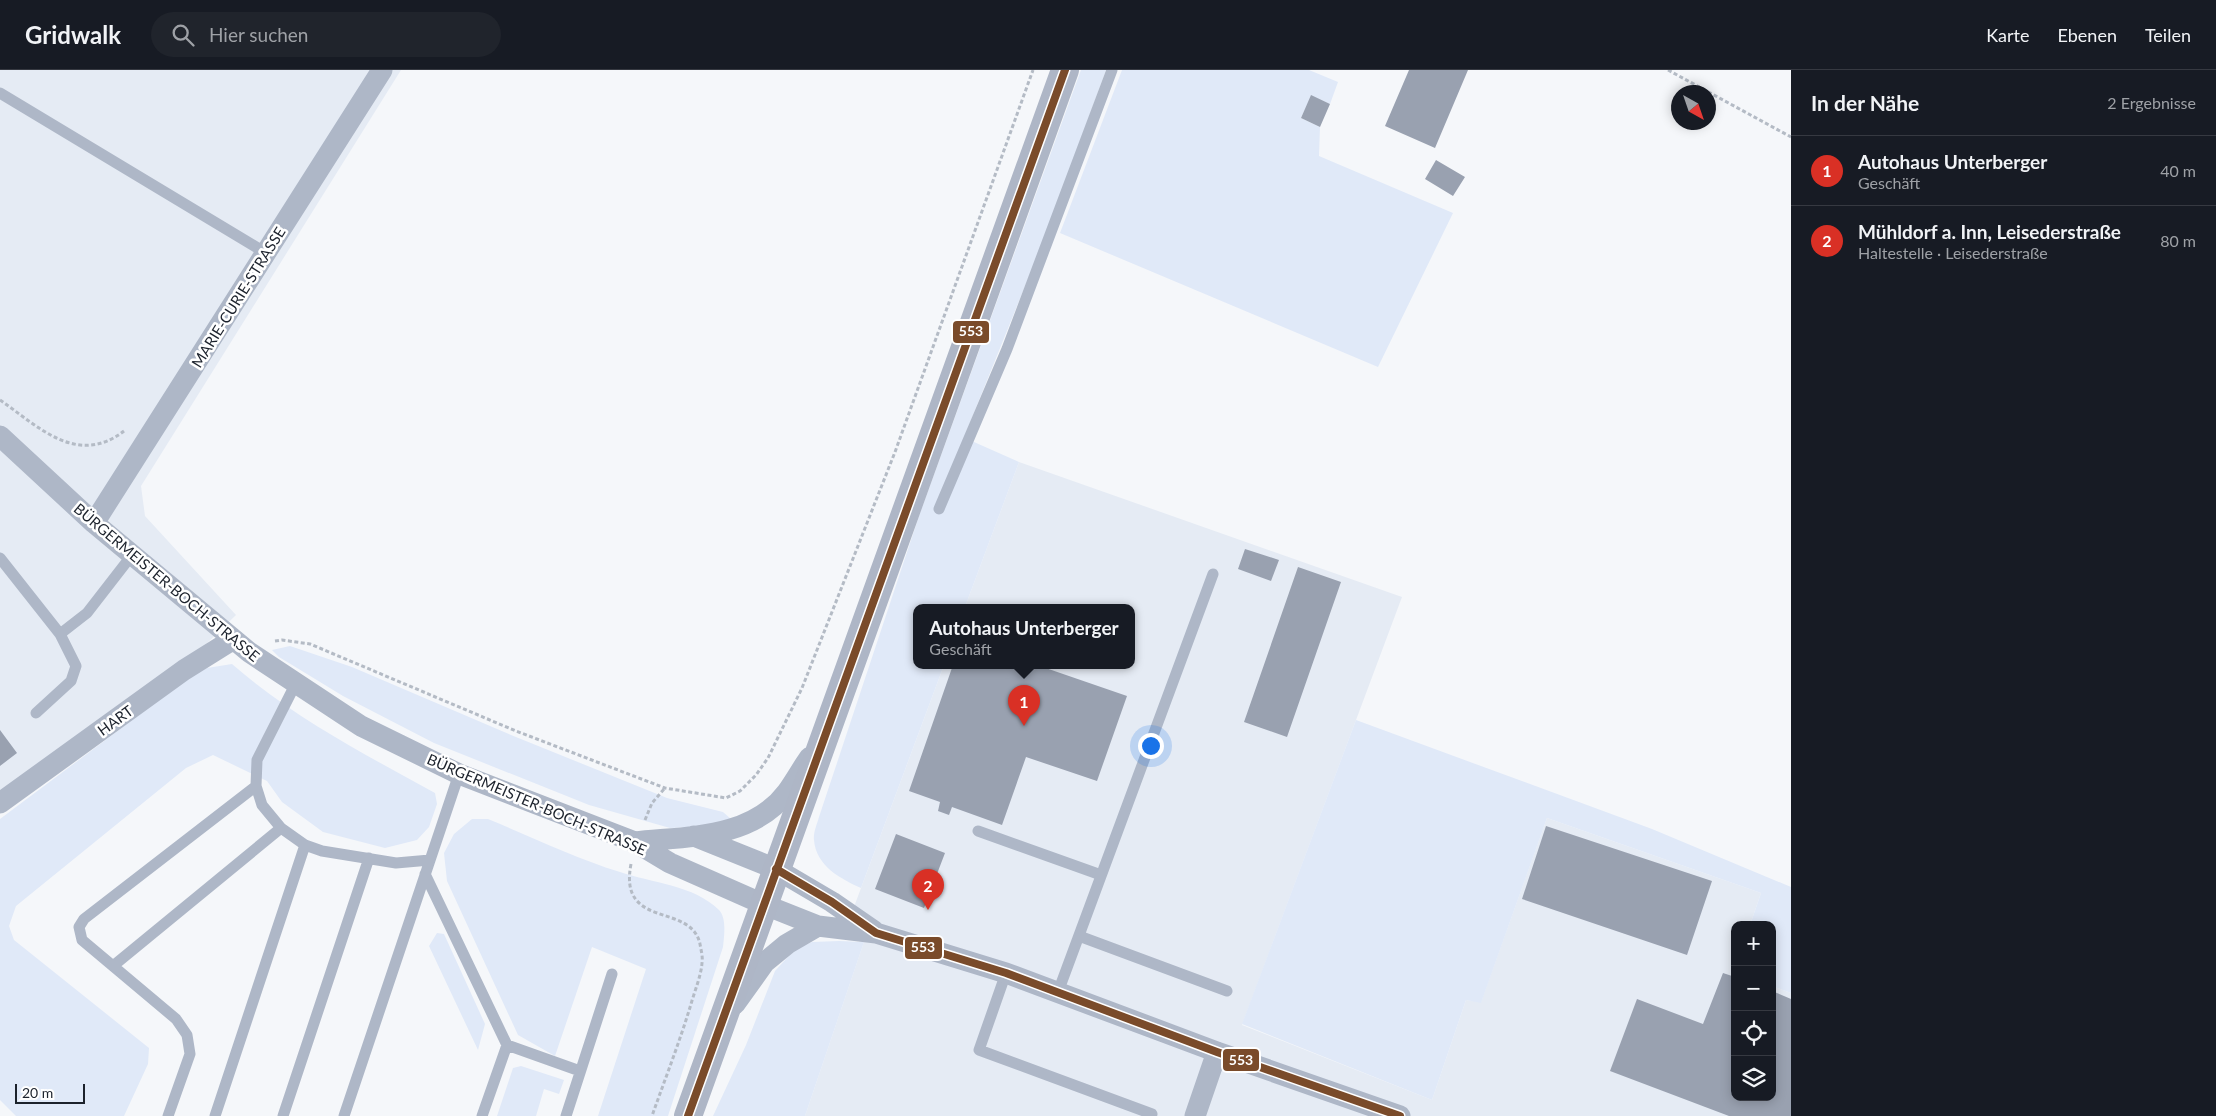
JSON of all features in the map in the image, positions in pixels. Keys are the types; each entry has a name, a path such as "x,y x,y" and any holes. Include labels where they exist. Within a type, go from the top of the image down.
{"main road":[{"path":"688,1116 1065,70"}],"street":[{"name":"MARIE-CURIE-STRASSE","path":"94,523 382,70"},
{"name":"BÜRGERMEISTER-BOCH-STRASSE","path":"7,442 94,523 241,646 295,684 361,726 459,774 636,842 670,863 765,906 818,926 876,933"},
{"name":"HART","path":"0,803 184,670 241,646"},
{"path":"636,842 722,832 745,825 763,815 786,793 825,733"},
{"path":"694,836 776,869 832,902 876,933 1006,973 1217,1052 1400,1116"},
{"path":"722,1021 765,962 787,944 818,926"},
{"path":"1195,1116 1217,1052"}],"lane":[{"path":"938,509 1007,349 1112,70"},
{"path":"0,93 266,253"},
{"path":"60,634 87,612 132,555"},
{"path":"0,558 60,634 76,666 71,681 36,713"},
{"path":"1058,992 1214,574"},
{"path":"295,684 257,760 256,786 262,805 282,828 305,845 322,851 396,863 430,860"},
{"path":"344,1116 459,774"},
{"path":"168,1116 190,1054 187,1035 176,1019 82,940 79,926 84,919 256,786"},
{"path":"113,966 282,828"},
{"path":"978,831 1101,876"},
{"path":"215,1116 305,845"},
{"path":"283,1116 369,858"},
{"path":"425,874 507,1045 580,1071"},
{"path":"1079,936 1227,991"},
{"path":"1006,973 979,1050 1152,1114"},
{"path":"566,1116 612,974"},
{"path":"482,1116 507,1045"}],"path":[{"path":"241,646 282,640 310,644 516,731 665,788 726,798 740,791 756,775 783,730 816,655 895,452 1033,70"},
{"path":"1668,70 1791,137"},
{"path":"0,400 49,435 68,444 94,446 111,441 130,427"},
{"path":"652,1116 688,1014 703,962 699,941 693,931 683,923 647,910 633,895 629,886 636,842 652,803 665,788"}],"shaded area":[{"path":"0,70 401,70 141,486 145,516 236,615 200,650 0,795"},
{"path":"1081,70 1106,70 1048,229 965,435 974,442 1019,462 966,604 913,604 913,669 943,669 861,888 838,876 824,864 816,849 815,829 919,516"},
{"path":"1122,70 1309,70 1338,82 1330,104 1311,96 1301,118 1320,127 1319,156 1453,213 1378,367 1060,233"},
{"path":"1019,462 1402,597 1242,1025 1432,1100 1466,1000 1481,1002 1547,818 1761,893 1751,921 1731,921 1731,1101 1776,1101 1776,987 1791,993 1791,1116 805,1116 868,930 848,923 943,669 1135,669 1135,604 966,604"},
{"path":"290,646 352,667 511,735 667,798 723,812 731,819 714,826 670,828 589,805 434,743 343,696 279,657 272,650"},
{"path":"232,664 304,718 435,793 437,804 429,827 417,840 385,848 323,832 282,802 267,781 213,755 186,768 16,906 9,926 14,940 149,1048 148,1064 124,1116 16,1116 0,1100 0,819 187,679 207,668"},
{"path":"1356,720 1652,829 1791,887 1791,993 1776,987 1776,921 1751,921 1761,893 1547,818 1481,1003 1466,1000 1432,1100 1242,1024"},
{"path":"472,819 488,819 603,866 685,890 709,902 722,913 724,928 723,947 668,1116 598,1116 646,969 592,947 555,1056 518,1035 447,881 444,853 454,834"},
{"path":"437,933 444,934 485,1024 478,1050 429,946"},
{"path":"812,942 864,942 805,1116 713,1116 746,1045 775,971 796,948"},
{"path":"521,1066 564,1080 559,1094 544,1089 536,1116 497,1116 513,1068"}],"building":[{"path":"1409,70 1468,70 1435,148 1385,126"},
{"path":"1311,95 1330,104 1320,127 1301,118"},
{"path":"1436,160 1465,177 1453,196 1425,179"},
{"path":"1245,549 1279,560 1271,581 1238,569"},
{"path":"1298,567 1341,582 1287,737 1244,722"},
{"path":"952,669 1049,669 1127,696 1097,781 1026,757 1002,825 952,807 949,815 938,811 940,802 909,791"},
{"path":"0,730 17,753 0,766"},
{"path":"1546,826 1712,881 1687,955 1522,899"},
{"path":"896,834 945,853 924,908 875,889"},
{"path":"1723,973 1731,976 1731,1101 1776,1101 1776,993 1791,999 1791,1116 1729,1116 1610,1071 1637,999 1703,1024"}],"transit line":[{"name":"553","path":"688,1116 1065,70"},
{"name":"553","path":"776,869 832,902 876,933 1006,973 1217,1052 1400,1116"}],"place":[{"name":"Autohaus Unterberger","path":"1024,726"},
{"name":"Mühldorf a. Inn, Leisederstraße","path":"928,910"}]}
